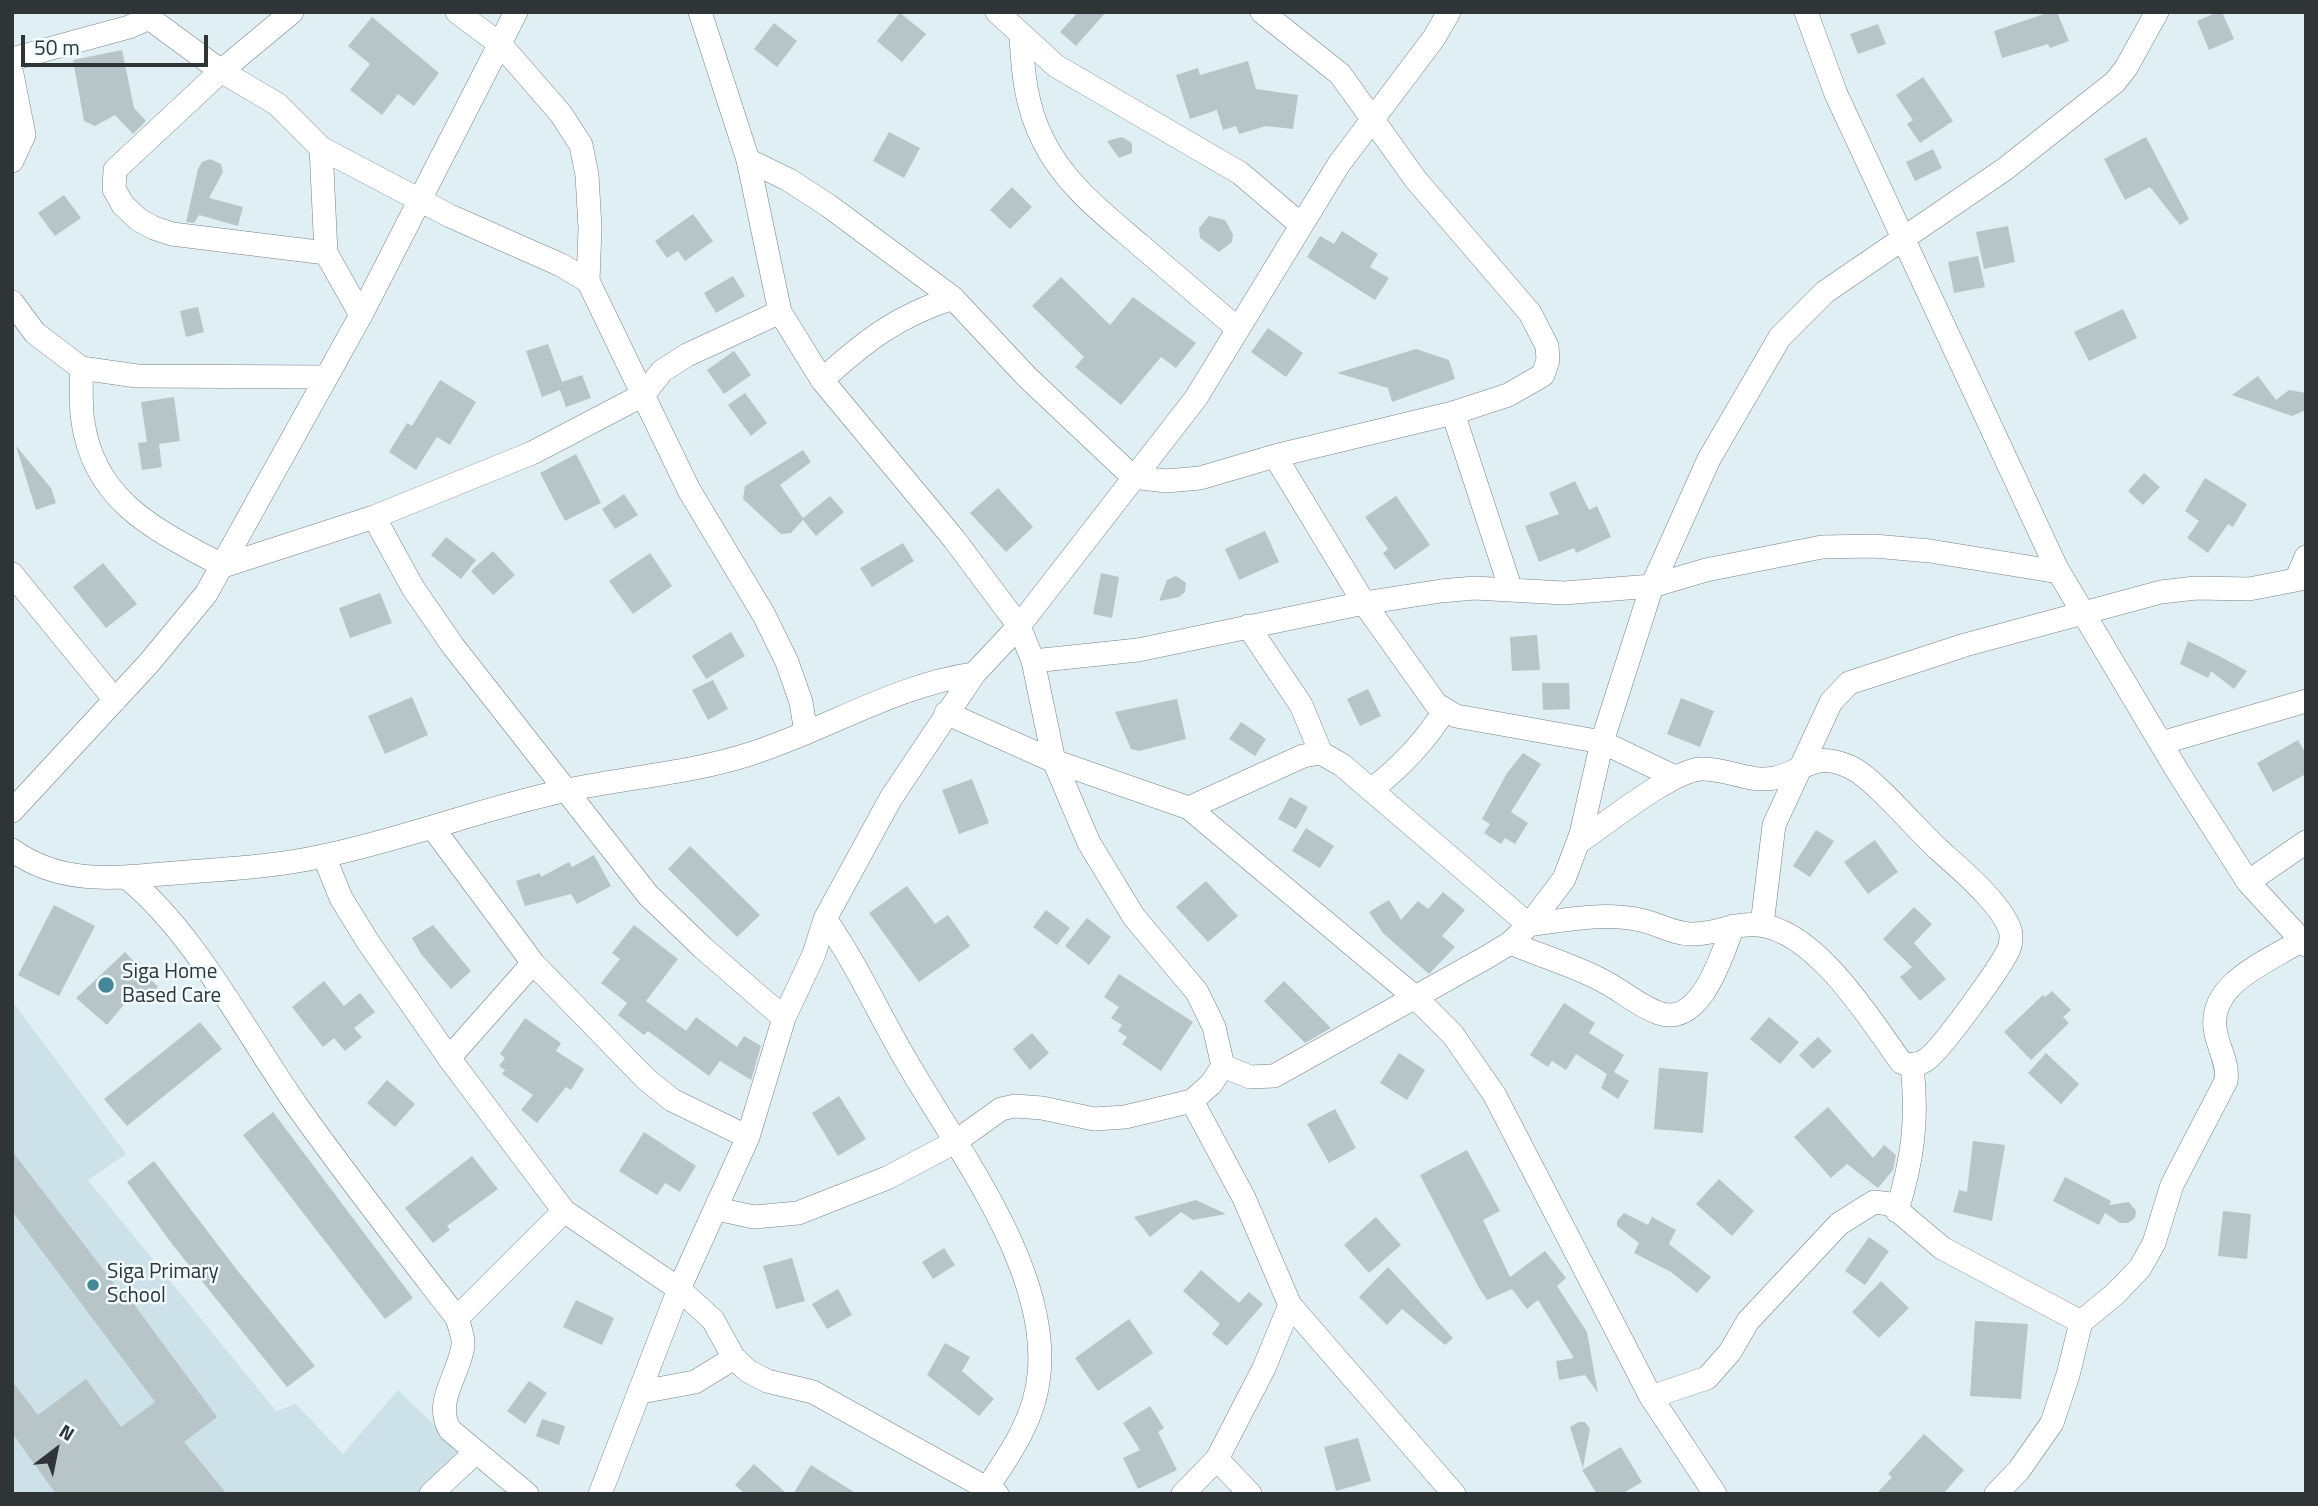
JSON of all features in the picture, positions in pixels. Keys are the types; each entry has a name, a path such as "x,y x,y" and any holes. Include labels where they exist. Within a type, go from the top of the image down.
{"street":[{"path":"292,12 221,71 115,170 114,189 139,220 172,234 326,253"},
{"path":"457,12 501,45 561,114 581,145 587,175 590,228 588,281 689,489 764,615 788,662 801,702 806,733"},
{"path":"12,811 116,699 206,594 361,315 516,12"},
{"path":"700,12 748,160 780,312 822,380 954,539 1019,626 1033,661 1054,761 1089,843 1134,917 1197,992 1207,1009 1223,1066 1211,1084 1192,1101 1112,1119 1015,1106 1001,1109 955,1142 887,1178 798,1213 768,1217 717,1209"},
{"path":"997,12 1021,37 1056,66 1240,173 1300,224"},
{"path":"748,160 789,180 829,206 953,298 1027,377 1133,477 1166,481 1200,478 1275,456 1453,413 1508,395 1530,384 1543,374 1548,360 1547,346 1530,313 1424,189 1340,74 1262,12"},
{"path":"600,1494 678,1289 748,1137 784,1018 814,954 825,919 891,798 974,674 1019,626 1196,398 1339,164 1434,38 1449,12"},
{"path":"1806,12 1836,94 2059,572 2248,882 2303,943 2228,987 2221,999 2215,1028 2227,1072 2220,1096 2186,1154 2172,1185 2154,1243 2140,1268 2115,1294 2081,1322 2068,1375 2052,1423 2027,1459 1996,1494"},
{"path":"1223,1066 1250,1077 1275,1076 1510,943 1529,925 1557,891 1579,842 1602,742 1652,586 1709,459 1780,337 1825,292 1901,237 2005,169 2115,82 2131,61 2157,12"},
{"path":"12,59 129,27 149,15 221,71 276,104 321,148 473,228 561,265 588,281"},
{"path":"1021,37 1024,84 1032,114 1043,142 1061,168 1087,200 1238,329"},
{"path":"12,74 23,135 12,161"},
{"path":"321,148 326,253 361,315"},
{"path":"822,380 864,341 896,321 953,298"},
{"path":"12,302 35,333 81,368 138,376 325,377"},
{"path":"81,368 82,420 86,442 115,494 140,520 223,566 374,517 532,453 643,395 662,371 675,362 780,312"},
{"path":"1453,413 1511,590"},
{"path":"1275,456 1364,603 1436,705 1444,711 1602,742 1675,777"},
{"path":"374,517 413,587 453,646 648,895 702,948 784,1018"},
{"path":"1033,661 1138,650 1364,603 1441,591 1511,590 1564,593 1652,586 1706,570 1822,547 1874,546 1930,551 2059,572"},
{"path":"1762,925 1774,825 1831,702 1849,683 1965,645 2161,593 2196,588 2249,589 2301,579 2306,557"},
{"path":"12,574 116,699"},
{"path":"1248,626 1301,705 1321,753 1342,765 1529,925 1594,917 1637,919 1691,934 1733,926 1762,925 1796,941 1845,984 1901,1062 1912,1065 1928,1058 2002,959 2011,939 2008,923 1977,886 1907,821 1863,774 1832,761 1802,764 1785,774 1766,779 1706,769 1675,777 1579,842"},
{"path":"12,850 36,866 54,873 127,878 274,865 324,856 568,790 685,771 750,754 940,679 974,674"},
{"path":"2161,743 2306,701"},
{"path":"1371,790 1404,765 1425,741 1444,711"},
{"path":"946,713 1054,761 1189,808 1416,998 1453,1035 1494,1094 1651,1397 1715,1494"},
{"path":"1189,808 1303,756 1321,753"},
{"path":"433,828 533,963 646,1079 672,1100 748,1137"},
{"path":"2248,882 2306,842"},
{"path":"324,856 341,898 368,942 449,1058 564,1211 678,1289 713,1320 725,1336 734,1358 757,1376 813,1392 990,1491 1033,1407 1039,1375 1039,1336 1033,1297 1021,1263 955,1142 825,919"},
{"path":"127,878 158,905 191,948 297,1106 457,1318 464,1343 444,1401 443,1419 450,1430 527,1494"},
{"path":"1510,943 1604,981 1656,1012 1668,1015 1687,1010 1697,1002 1719,962 1733,926"},
{"path":"449,1058 533,963"},
{"path":"1897,1211 1915,1137 1917,1109 1912,1065"},
{"path":"1192,1101 1244,1198 1290,1305 1454,1494"},
{"path":"1651,1397 1707,1378 1730,1352 1748,1321 1839,1224 1863,1206 1882,1202 1897,1211 1941,1248 2081,1322"},
{"path":"457,1318 564,1211"},
{"path":"1183,1494 1217,1459 1264,1368 1290,1305"},
{"path":"641,1392 695,1382 734,1358"},
{"path":"432,1494 476,1452"},
{"path":"1217,1459 1250,1494"}],"shaded area":[{"name":"Siga Primary School","path":"12,1001 126,1154 88,1180 276,1411 296,1404 343,1454 398,1390 467,1457 427,1494 12,1494"}],"building":[{"path":"1078,12 1106,12 1076,46 1060,32"},
{"path":"2057,12 2069,41 2050,48 2048,44 2002,58 1994,31"},
{"path":"2222,12 2234,39 2209,50 2197,21"},
{"path":"900,13 926,34 902,62 877,41"},
{"path":"372,17 439,73 414,106 398,94 382,115 350,90 370,64 348,46"},
{"path":"774,23 797,41 777,67 754,49"},
{"path":"1878,24 1886,44 1858,54 1850,34"},
{"path":"122,50 134,108 146,121 133,134 115,115 95,126 84,121 73,60"},
{"path":"1248,61 1256,89 1298,95 1293,129 1266,126 1239,134 1236,126 1223,130 1217,110 1190,119 1176,75 1198,68 1200,75"},
{"path":"1923,77 1953,121 1920,143 1907,124 1913,120 1896,95"},
{"path":"889,132 920,148 904,178 873,161"},
{"path":"1122,137 1132,143 1132,153 1119,158 1107,141"},
{"path":"2146,137 2189,219 2180,225 2150,187 2125,200 2104,159"},
{"path":"1933,149 1942,168 1915,181 1906,162"},
{"path":"210,159 221,164 223,172 209,198 243,207 238,226 199,215 194,223 186,222 198,169 202,162"},
{"path":"1012,187 1032,207 1010,229 990,210"},
{"path":"64,195 81,218 55,236 38,213"},
{"path":"693,214 713,241 685,261 678,251 667,258 655,241"},
{"path":"1209,216 1225,220 1233,234 1232,242 1219,252 1200,238 1199,228"},
{"path":"2008,226 2015,262 1984,269 1976,232"},
{"path":"1342,231 1378,254 1370,267 1389,278 1375,300 1307,257 1320,236 1334,244"},
{"path":"1978,256 1985,287 1954,293 1948,262"},
{"path":"733,276 745,296 716,313 704,293"},
{"path":"1061,277 1110,325 1133,297 1196,343 1176,368 1161,357 1121,405 1075,367 1084,357 1032,306"},
{"path":"198,307 204,332 186,337 180,311"},
{"path":"2123,309 2137,338 2089,361 2074,332"},
{"path":"1268,328 1303,353 1286,377 1251,352"},
{"path":"548,344 562,382 582,375 591,398 566,407 560,390 542,397 526,351"},
{"path":"1416,349 1449,360 1455,379 1392,402 1388,388 1337,373"},
{"path":"734,351 751,375 724,394 707,370"},
{"path":"2258,376 2276,400 2289,390 2306,393 2306,410 2292,416 2232,395"},
{"path":"440,380 476,402 450,445 437,437 416,470 389,452 407,423 412,426"},
{"path":"745,393 767,423 751,436 728,405"},
{"path":"174,397 180,441 159,444 162,467 142,470 138,443 147,442 141,402"},
{"path":"16,446 51,488 56,503 36,510"},
{"path":"803,450 811,462 780,485 803,518 830,496 844,512 816,536 803,520 791,533 781,534 743,499 745,486"},
{"path":"576,454 601,503 565,521 540,473"},
{"path":"2144,473 2160,487 2143,505 2128,491"},
{"path":"2205,478 2247,504 2233,527 2228,524 2208,553 2187,538 2199,521 2185,511"},
{"path":"1575,481 1589,510 1597,506 1611,537 1576,553 1574,548 1539,562 1525,526 1559,514 1549,493"},
{"path":"998,488 1033,527 1006,552 970,513"},
{"path":"624,494 638,515 615,529 602,509"},
{"path":"1396,496 1430,545 1395,570 1383,553 1388,549 1365,517"},
{"path":"1265,531 1279,562 1239,580 1225,549"},
{"path":"446,537 476,560 461,579 431,555"},
{"path":"903,543 914,561 872,587 860,568"},
{"path":"493,551 515,575 493,595 471,571"},
{"path":"650,553 672,586 633,614 609,581"},
{"path":"103,563 137,604 106,628 73,587"},
{"path":"1101,573 1119,577 1112,618 1093,614"},
{"path":"1176,576 1186,583 1185,592 1179,597 1159,601 1167,580"},
{"path":"380,593 392,623 350,638 339,608"},
{"path":"731,632 745,656 706,679 692,656"},
{"path":"1537,635 1540,670 1512,671 1510,637"},
{"path":"2188,641 2247,671 2234,689 2211,671 2208,678 2180,664"},
{"path":"713,680 728,709 708,720 692,690"},
{"path":"1542,683 1569,683 1570,709 1543,710"},
{"path":"1368,689 1381,716 1360,726 1347,699"},
{"path":"412,697 428,735 385,754 368,716"},
{"path":"1681,698 1714,711 1700,747 1667,734"},
{"path":"1177,699 1186,739 1139,751 1131,749 1115,712"},
{"path":"1241,722 1266,739 1255,756 1229,739"},
{"path":"2298,740 2306,754 2306,774 2273,792 2257,763"},
{"path":"1523,753 1541,764 1511,812 1528,823 1515,844 1505,838 1501,844 1484,833 1490,824 1482,819 1507,773"},
{"path":"972,779 989,823 959,834 942,790"},
{"path":"1290,797 1308,807 1296,829 1278,819"},
{"path":"1306,828 1334,846 1320,868 1292,851"},
{"path":"1816,830 1834,841 1810,877 1793,866"},
{"path":"1875,840 1898,872 1868,894 1844,862"},
{"path":"690,846 760,915 737,937 668,869"},
{"path":"594,855 611,886 577,904 571,894 525,906 516,881 540,873 541,877 569,862 572,867"},
{"path":"1206,881 1238,916 1208,942 1176,907"},
{"path":"907,886 935,924 948,915 970,946 919,982 869,913"},
{"path":"1443,892 1465,910 1442,936 1455,947 1429,974 1383,933 1369,912 1389,900 1401,920 1418,901 1428,909"},
{"path":"54,905 95,926 59,996 18,975"},
{"path":"1914,907 1932,924 1914,943 1946,979 1920,1001 1900,977 1912,967 1883,939"},
{"path":"1046,910 1070,928 1057,945 1033,927"},
{"path":"1087,918 1111,937 1089,965 1065,946"},
{"path":"433,925 471,971 451,989 421,954 412,938"},
{"path":"634,925 678,959 646,1001 686,1031 696,1017 737,1047 744,1036 761,1046 751,1080 720,1061 709,1076 648,1031 644,1035 618,1015 627,1003 601,983 620,959 612,953"},
{"path":"125,952 158,987 141,1004 132,995 107,1025 76,998"},
{"path":"1119,974 1193,1022 1161,1071 1122,1044 1127,1037 1118,1031 1122,1025 1111,1018 1119,1007 1104,997"},
{"path":"324,981 344,1006 360,993 375,1012 354,1028 362,1037 345,1051 334,1038 323,1047 292,1007"},
{"path":"1284,981 1331,1028 1305,1043 1264,1001"},
{"path":"2052,991 2071,1010 2063,1017 2069,1023 2031,1060 2004,1032 2043,995 2045,997"},
{"path":"1564,1003 1595,1023 1589,1033 1624,1055 1614,1072 1629,1081 1618,1099 1601,1088 1607,1074 1576,1054 1566,1070 1552,1061 1548,1067 1530,1055"},
{"path":"1769,1017 1799,1042 1780,1064 1750,1039"},
{"path":"525,1018 561,1043 556,1051 584,1069 571,1090 566,1087 537,1123 521,1110 533,1095 502,1074 505,1070 499,1066 505,1058 500,1054"},
{"path":"200,1022 222,1049 127,1126 104,1099"},
{"path":"1032,1033 1049,1053 1030,1070 1013,1049"},
{"path":"1818,1037 1832,1051 1813,1069 1799,1055"},
{"path":"1399,1053 1425,1070 1407,1100 1380,1083"},
{"path":"2046,1053 2079,1084 2061,1104 2028,1073"},
{"path":"1659,1068 1708,1072 1703,1133 1654,1129"},
{"path":"387,1080 415,1104 395,1127 367,1103"},
{"path":"839,1096 866,1139 838,1156 812,1113"},
{"path":"1828,1107 1873,1158 1884,1145 1896,1155 1893,1170 1878,1188 1847,1164 1831,1178 1794,1137"},
{"path":"1335,1109 1356,1148 1329,1163 1307,1124"},
{"path":"273,1112 413,1298 385,1319 243,1135"},
{"path":"644,1132 696,1166 680,1192 665,1183 657,1195 619,1171"},
{"path":"1973,1141 2005,1145 1992,1221 1953,1212 1959,1190 1967,1192"},
{"path":"1467,1150 1500,1211 1483,1220 1510,1277 1545,1251 1566,1278 1557,1286 1587,1332 1598,1393 1585,1375 1559,1380 1556,1361 1574,1358 1538,1300 1527,1309 1512,1289 1487,1300 1479,1288 1420,1175"},
{"path":"12,1151 119,1290 122,1288 217,1417 184,1442 227,1494 56,1494 12,1433 12,1381 38,1415 86,1379 121,1427 155,1402 12,1211"},
{"path":"472,1156 498,1189 447,1226 450,1230 433,1243 405,1208"},
{"path":"154,1161 315,1366 287,1387 172,1244 127,1182"},
{"path":"2065,1177 2111,1201 2109,1205 2129,1202 2136,1211 2135,1218 2128,1223 2120,1223 2105,1213 2099,1225 2053,1201"},
{"path":"1719,1179 1754,1211 1732,1236 1696,1204"},
{"path":"1196,1200 1226,1214 1193,1220 1181,1212 1150,1237 1134,1217"},
{"path":"2223,1211 2251,1214 2247,1259 2218,1256"},
{"path":"1624,1213 1648,1225 1652,1217 1676,1230 1669,1244 1711,1277 1697,1293 1671,1272 1634,1253 1639,1243 1617,1226 1617,1221"},
{"path":"1376,1217 1401,1245 1369,1273 1344,1245"},
{"path":"1869,1237 1889,1251 1865,1285 1845,1271"},
{"path":"944,1248 955,1265 933,1279 922,1262"},
{"path":"792,1258 805,1301 776,1309 763,1266"},
{"path":"1388,1267 1453,1338 1445,1345 1402,1309 1387,1325 1359,1297"},
{"path":"1201,1270 1239,1303 1249,1292 1263,1304 1227,1346 1212,1334 1220,1324 1183,1291"},
{"path":"1881,1281 1909,1308 1879,1338 1852,1312"},
{"path":"838,1289 852,1315 827,1329 812,1304"},
{"path":"576,1300 614,1318 602,1345 563,1327"},
{"path":"1129,1319 1153,1353 1098,1391 1075,1358"},
{"path":"1975,1321 2028,1324 2021,1399 1970,1396"},
{"path":"945,1343 970,1357 962,1371 994,1399 979,1416 927,1375"},
{"path":"529,1381 547,1393 525,1424 507,1411"},
{"path":"1150,1406 1164,1428 1158,1432 1177,1470 1138,1489 1123,1458 1140,1450 1123,1423"},
{"path":"542,1419 565,1426 559,1445 536,1436"},
{"path":"1585,1422 1590,1429 1583,1468 1570,1427"},
{"path":"1924,1434 1964,1470 1943,1494 1876,1494 1892,1477 1888,1474"},
{"path":"1358,1438 1371,1481 1336,1491 1324,1447"},
{"path":"1621,1447 1642,1482 1622,1494 1597,1494 1582,1470"},
{"path":"754,1464 787,1494 745,1494 735,1485"},
{"path":"811,1465 857,1494 793,1494"}],"place":[{"name":"Siga Home Based Care","path":"106,985"},
{"name":"Siga Primary School","path":"93,1285"}]}
